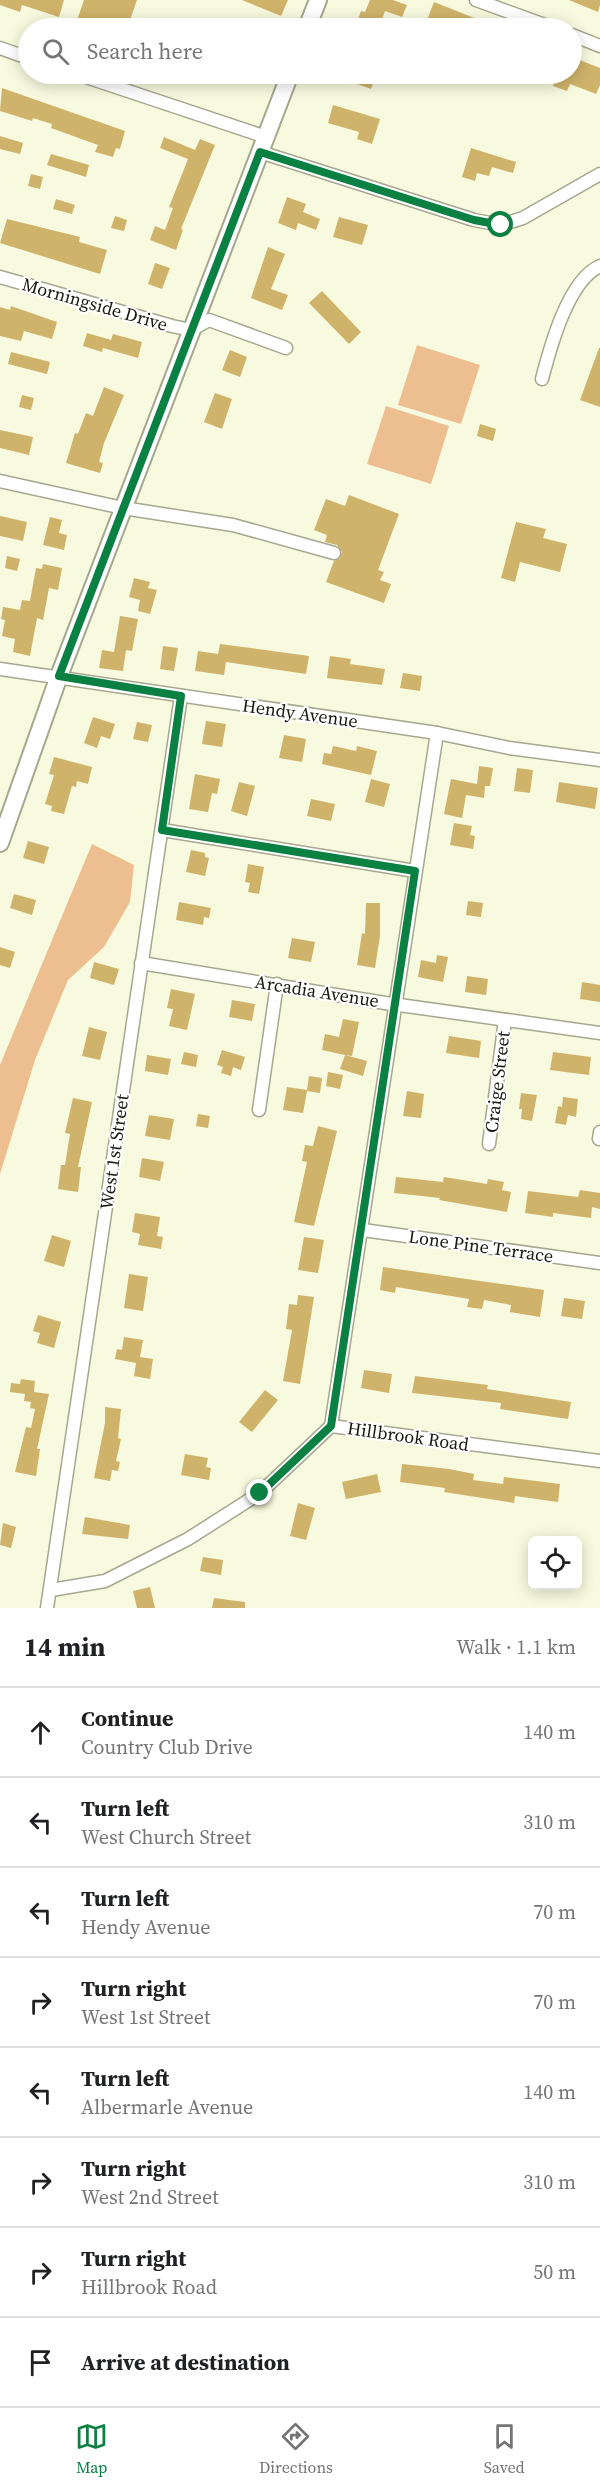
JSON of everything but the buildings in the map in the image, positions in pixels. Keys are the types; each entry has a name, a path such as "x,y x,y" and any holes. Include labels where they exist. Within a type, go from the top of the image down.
{"main road":[{"path":"311,18 318,0"},
{"path":"0,843 59,676 286,84"}],"street":[{"path":"476,0 526,18"},
{"path":"582,39 600,46"},
{"path":"0,48 18,54"},
{"path":"103,84 474,220 501,225 523,218 600,174"},
{"path":"542,380 554,333 585,278 600,266"},
{"name":"Morningside Drive","path":"0,277 191,330"},
{"path":"191,330 209,320 286,348"},
{"path":"0,481 123,508 233,525 334,553"},
{"name":"Hendy Avenue","path":"0,669 437,733 510,748 600,760"},
{"name":"West 1st Street","path":"47,1608 181,696"},
{"path":"331,1426 363,1230 437,733"},
{"path":"162,830 415,871"},
{"name":"Arcadia Avenue","path":"141,963 395,1004 600,1033"},
{"path":"259,1110 277,984"},
{"name":"Craige Street","path":"489,1144 505,1020"},
{"name":"Lone Pine Terrace","path":"363,1230 600,1263"},
{"name":"Hillbrook Road","path":"51,1590 105,1581 188,1539 260,1493 331,1426 600,1461"}],"shaded area":[{"path":"417,345 480,365 461,424 398,405"},
{"path":"386,406 449,426 431,484 367,464"},
{"path":"92,844 134,865 130,902 104,947 68,980 35,1060 0,1174 0,1065"}],"route":[{"path":"260,1493 331,1426 363,1230 415,871 162,830 181,696 59,676 260,152 474,220 501,225"}]}
